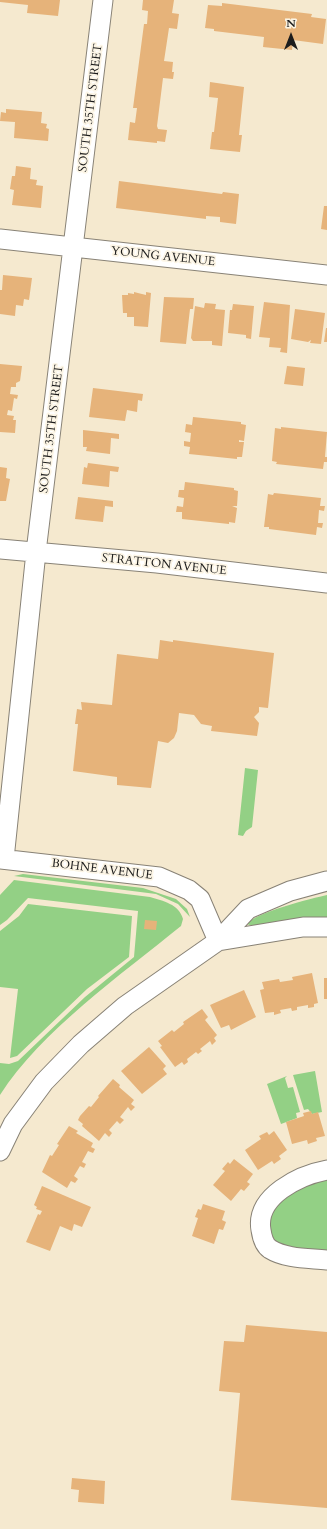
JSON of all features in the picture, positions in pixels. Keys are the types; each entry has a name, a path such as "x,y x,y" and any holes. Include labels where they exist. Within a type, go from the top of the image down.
{"street":[{"name":"SOUTH 35TH STREET","path":"2,859 36,552 103,0"},
{"name":"YOUNG AVENUE","path":"0,239 327,275"},
{"name":"STRATTON AVENUE","path":"0,549 157,563 327,583"},
{"name":"BOHNE AVENUE","path":"2,859 159,877 189,890 200,899 218,941"},
{"path":"0,1151 18,1118 44,1082 81,1044 125,1006 218,941 248,909 290,891 327,881"},
{"path":"218,941 303,927 327,927"},
{"path":"327,1170 300,1178 284,1187 271,1199 260,1214 262,1238 269,1248 286,1256 327,1260"}],"green space":[{"path":"245,768 258,770 252,827 246,831 243,836 238,835"},
{"path":"23,874 143,888 176,899 187,909 190,917 178,904 156,894 14,876"},
{"path":"14,880 150,897 170,904 178,910 183,919 181,926 84,1004 37,1048 17,1071 0,1095 0,1063 9,1064 18,1061 85,997 134,957 138,911 28,898 7,920 0,925 0,895"},
{"path":"327,895 327,917 307,917 252,926 247,924 260,915"},
{"path":"28,904 132,916 129,957 87,989 17,1056 10,1058 18,989 0,987 0,931 19,916"},
{"path":"315,1071 322,1112 312,1114 308,1109 304,1110 293,1075"},
{"path":"287,1076 285,1078 288,1088 293,1087 300,1112 296,1113 297,1118 281,1124 267,1084"},
{"path":"327,1178 327,1253 283,1247 272,1240 268,1230 273,1210 277,1205 301,1187"}],"building":[{"path":"0,0 60,0 58,16 27,13 28,5 0,2"},
{"path":"143,0 174,0 172,13 179,14 177,29 169,28 164,61 173,62 172,72 174,72 173,79 163,78 157,126 158,129 167,130 165,142 157,141 157,143 128,140 130,122 135,123 137,108 133,108 144,24 147,24 148,11 142,10"},
{"path":"222,3 312,14 311,17 326,19 323,44 293,40 292,50 263,47 264,37 214,31 214,29 205,28 208,5 222,6"},
{"path":"210,82 244,87 239,135 242,135 240,152 210,149 212,132 214,132 218,98 209,97"},
{"path":"6,109 42,112 41,123 47,124 46,128 49,129 48,141 14,138 15,122 0,121 1,112 6,113"},
{"path":"16,166 31,168 30,179 37,180 36,185 43,186 41,208 12,205 14,190 10,189 12,176 15,176"},
{"path":"119,181 222,194 223,192 239,194 236,224 220,222 220,217 206,216 206,219 116,208"},
{"path":"324,206 327,206 327,230 321,229"},
{"path":"3,275 32,278 29,300 24,299 23,306 16,305 15,316 0,314 0,290 2,290"},
{"path":"134,292 146,295 146,292 151,293 148,327 134,326 134,317 127,317 127,313 123,313 122,295 128,295 128,293 134,294"},
{"path":"164,297 194,298 193,309 190,309 186,344 160,342"},
{"path":"264,302 290,305 287,353 280,352 281,348 269,347 270,338 259,337"},
{"path":"205,303 216,304 215,309 225,310 222,346 212,345 212,341 193,341 191,338 195,306 204,308"},
{"path":"233,304 254,306 251,339 246,338 246,335 228,333 230,310 232,310"},
{"path":"295,309 325,313 321,344 310,343 311,340 308,342 291,339"},
{"path":"326,328 327,342 324,342"},
{"path":"0,364 22,366 20,381 16,383 16,387 11,387 10,394 18,395 17,399 14,398 12,411 8,410 7,415 14,416 13,420 16,420 15,433 0,432"},
{"path":"287,366 305,368 303,386 284,384"},
{"path":"93,388 143,394 142,401 138,400 137,412 127,410 125,421 89,417"},
{"path":"193,417 241,422 241,424 246,425 244,441 239,440 239,442 244,442 242,457 237,457 237,459 189,454 190,447 184,446 184,441 190,442 191,433 185,432 186,424 192,425"},
{"path":"281,427 327,432 325,457 327,457 327,462 324,462 323,469 276,464 277,462 272,461 275,428 281,429"},
{"path":"83,430 119,434 119,439 111,438 110,454 86,451 87,447 83,447"},
{"path":"88,463 119,467 118,472 110,471 109,487 82,484 84,467 87,468"},
{"path":"0,467 7,468 6,478 10,479 6,501 0,501"},
{"path":"185,482 234,488 234,490 238,491 237,506 232,506 237,508 235,523 229,522 229,524 182,519 182,512 176,512 177,506 183,507 184,498 178,497 179,490 184,490"},
{"path":"274,493 321,498 320,506 325,506 324,511 319,510 318,523 323,523 322,528 317,527 316,535 269,529 269,527 264,527 268,494 273,495"},
{"path":"78,497 113,501 113,507 105,506 103,522 75,519"},
{"path":"160,640 173,642 173,640 274,653 268,708 259,707 259,712 254,717 259,723 257,736 211,731 212,726 201,724 194,715 179,713 177,731 174,738 168,743 158,741 151,788 117,785 117,777 73,771 78,724 75,724 77,709 82,710 81,702 112,705 117,654 158,659"},
{"path":"145,920 157,921 156,930 144,929"},
{"path":"312,973 318,1003 314,1004 314,1007 308,1008 308,1005 297,1007 297,1010 292,1011 291,1008 280,1010 281,1013 274,1015 274,1012 265,1013 260,990 264,989 262,982 279,979 280,982 293,980 292,977"},
{"path":"324,978 327,978 327,999 324,999"},
{"path":"244,990 256,1017 231,1030 229,1025 221,1028 210,1005"},
{"path":"202,1009 208,1017 205,1020 217,1035 214,1038 216,1041 212,1045 210,1041 200,1049 202,1051 198,1054 196,1052 187,1059 188,1062 184,1065 182,1062 175,1067 160,1047 162,1046 158,1041 172,1030 174,1032 184,1024 183,1022"},
{"path":"149,1047 166,1066 163,1069 167,1074 142,1094 121,1071"},
{"path":"113,1079 120,1085 119,1087 134,1100 131,1104 135,1107 131,1111 128,1107 120,1117 124,1120 120,1124 117,1121 109,1130 112,1133 109,1137 105,1133 99,1141 82,1126 83,1124 78,1120 89,1106 91,1107 99,1097 98,1096"},
{"path":"311,1111 312,1114 318,1112 325,1136 316,1138 317,1141 308,1144 307,1140 292,1144 286,1122 304,1116 303,1113"},
{"path":"69,1126 78,1131 76,1133 93,1143 91,1147 95,1149 93,1153 88,1151 82,1162 86,1164 84,1168 80,1166 74,1176 78,1179 75,1183 71,1181 67,1188 42,1172 50,1155 52,1156 59,1145 57,1144"},
{"path":"274,1131 287,1150 279,1156 281,1159 274,1164 272,1161 258,1170 245,1150 261,1139 259,1136 267,1132 269,1135"},
{"path":"234,1159 253,1174 247,1182 250,1184 244,1191 241,1189 231,1201 213,1185 225,1171 222,1169 228,1162 230,1164"},
{"path":"42,1186 91,1207 82,1227 74,1224 72,1231 60,1226 50,1251 26,1242 38,1214 40,1215 42,1211 36,1209 37,1207 34,1205"},
{"path":"203,1204 225,1211 222,1220 226,1222 223,1230 219,1229 214,1244 192,1236 198,1218 195,1217 198,1209 201,1210"},
{"path":"246,1325 327,1332 327,1508 231,1500 240,1393 219,1391 224,1341 244,1342"},
{"path":"72,1478 105,1481 104,1504 78,1502 79,1490 71,1489"}]}
